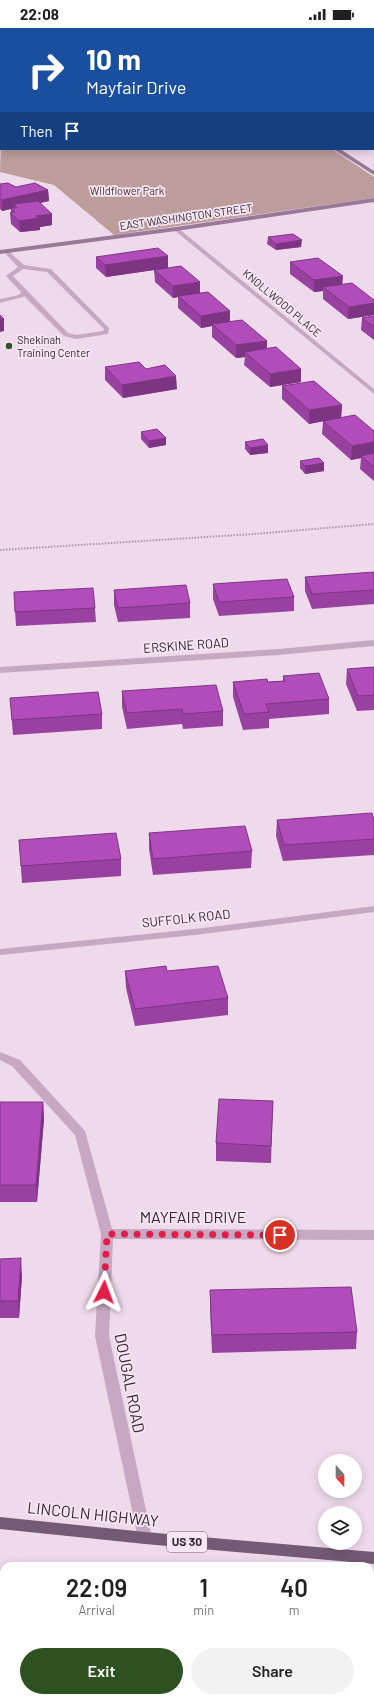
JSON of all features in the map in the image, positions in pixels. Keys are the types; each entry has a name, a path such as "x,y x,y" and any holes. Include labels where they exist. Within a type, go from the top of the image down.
{"main road":[{"name":"LINCOLN HIGHWAY","path":"0,1523 145,1538 374,1558"}],"street":[{"path":"338,150 374,173"},
{"name":"EAST WASHINGTON STREET","path":"3,252 176,229 374,200"},
{"name":"KNOLLWOOD PLACE","path":"176,229 374,392"},
{"path":"3,252 22,267 49,270 107,329 106,333 76,337 66,335 9,276 22,267"},
{"path":"0,301 21,296 24,292"},
{"name":"ERSKINE ROAD","path":"0,670 279,652 374,643"},
{"name":"SUFFOLK ROAD","path":"0,952 195,932 374,909"},
{"name":"DOUGAL ROAD","path":"0,1056 16,1063 81,1134 107,1234 102,1336 145,1538"},
{"name":"MAYFAIR DRIVE","path":"107,1234 374,1235"}],"path":[{"path":"0,550 254,534 374,524"}],"green space":[{"name":"Wildflower Park","path":"1,150 334,150 374,177 374,198 114,235 54,185 0,172"}],"building":[{"path":"8,183 16,187 35,183 48,190 2,200 0,199 0,184"},
{"path":"38,201 52,214 36,216 39,218 19,221 10,213 15,212 11,208 17,208 14,204"},
{"path":"293,234 302,240 276,244 268,237"},
{"path":"158,248 168,256 105,265 96,257"},
{"path":"318,258 343,276 314,280 290,262"},
{"path":"181,266 200,282 173,286 154,270"},
{"path":"352,283 374,300 374,303 349,307 323,287"},
{"path":"208,292 230,311 201,316 178,296"},
{"path":"374,316 374,327 362,318"},
{"path":"242,320 267,341 236,345 212,324"},
{"path":"276,347 301,369 270,374 245,352"},
{"path":"139,362 146,369 165,365 176,376 122,385 105,367"},
{"path":"314,381 342,405 309,410 282,386"},
{"path":"355,415 374,431 374,442 352,446 323,421"},
{"path":"157,429 166,438 149,441 141,432"},
{"path":"263,439 268,445 250,448 245,442"},
{"path":"374,453 374,467 361,456"},
{"path":"319,458 324,463 305,466 300,461"},
{"path":"374,572 374,590 312,594 305,577"},
{"path":"287,579 294,597 219,602 213,584"},
{"path":"186,585 190,603 118,608 114,590"},
{"path":"93,588 95,608 15,612 14,592"},
{"path":"374,667 374,695 358,696 347,669"},
{"path":"319,673 329,699 266,704 269,712 244,714 233,682 267,679 268,682 285,681 283,676"},
{"path":"216,685 223,711 183,714 182,709 127,713 122,691"},
{"path":"98,692 102,714 12,720 10,698"},
{"path":"372,813 374,820 374,839 284,845 277,820"},
{"path":"245,826 252,851 153,859 149,833"},
{"path":"116,833 121,859 21,866 19,840"},
{"path":"166,966 167,971 218,966 228,998 135,1009 125,971"},
{"path":"219,1099 273,1101 271,1146 216,1143"},
{"path":"0,1102 43,1102 36,1185 0,1185"},
{"path":"21,1258 18,1301 0,1301 0,1259"},
{"path":"351,1287 357,1332 212,1335 210,1290"}],"place":[{"name":"Shekinah Training Center","path":"9,346"}],"route":[{"path":"104,1292 107,1234 280,1235"}]}
